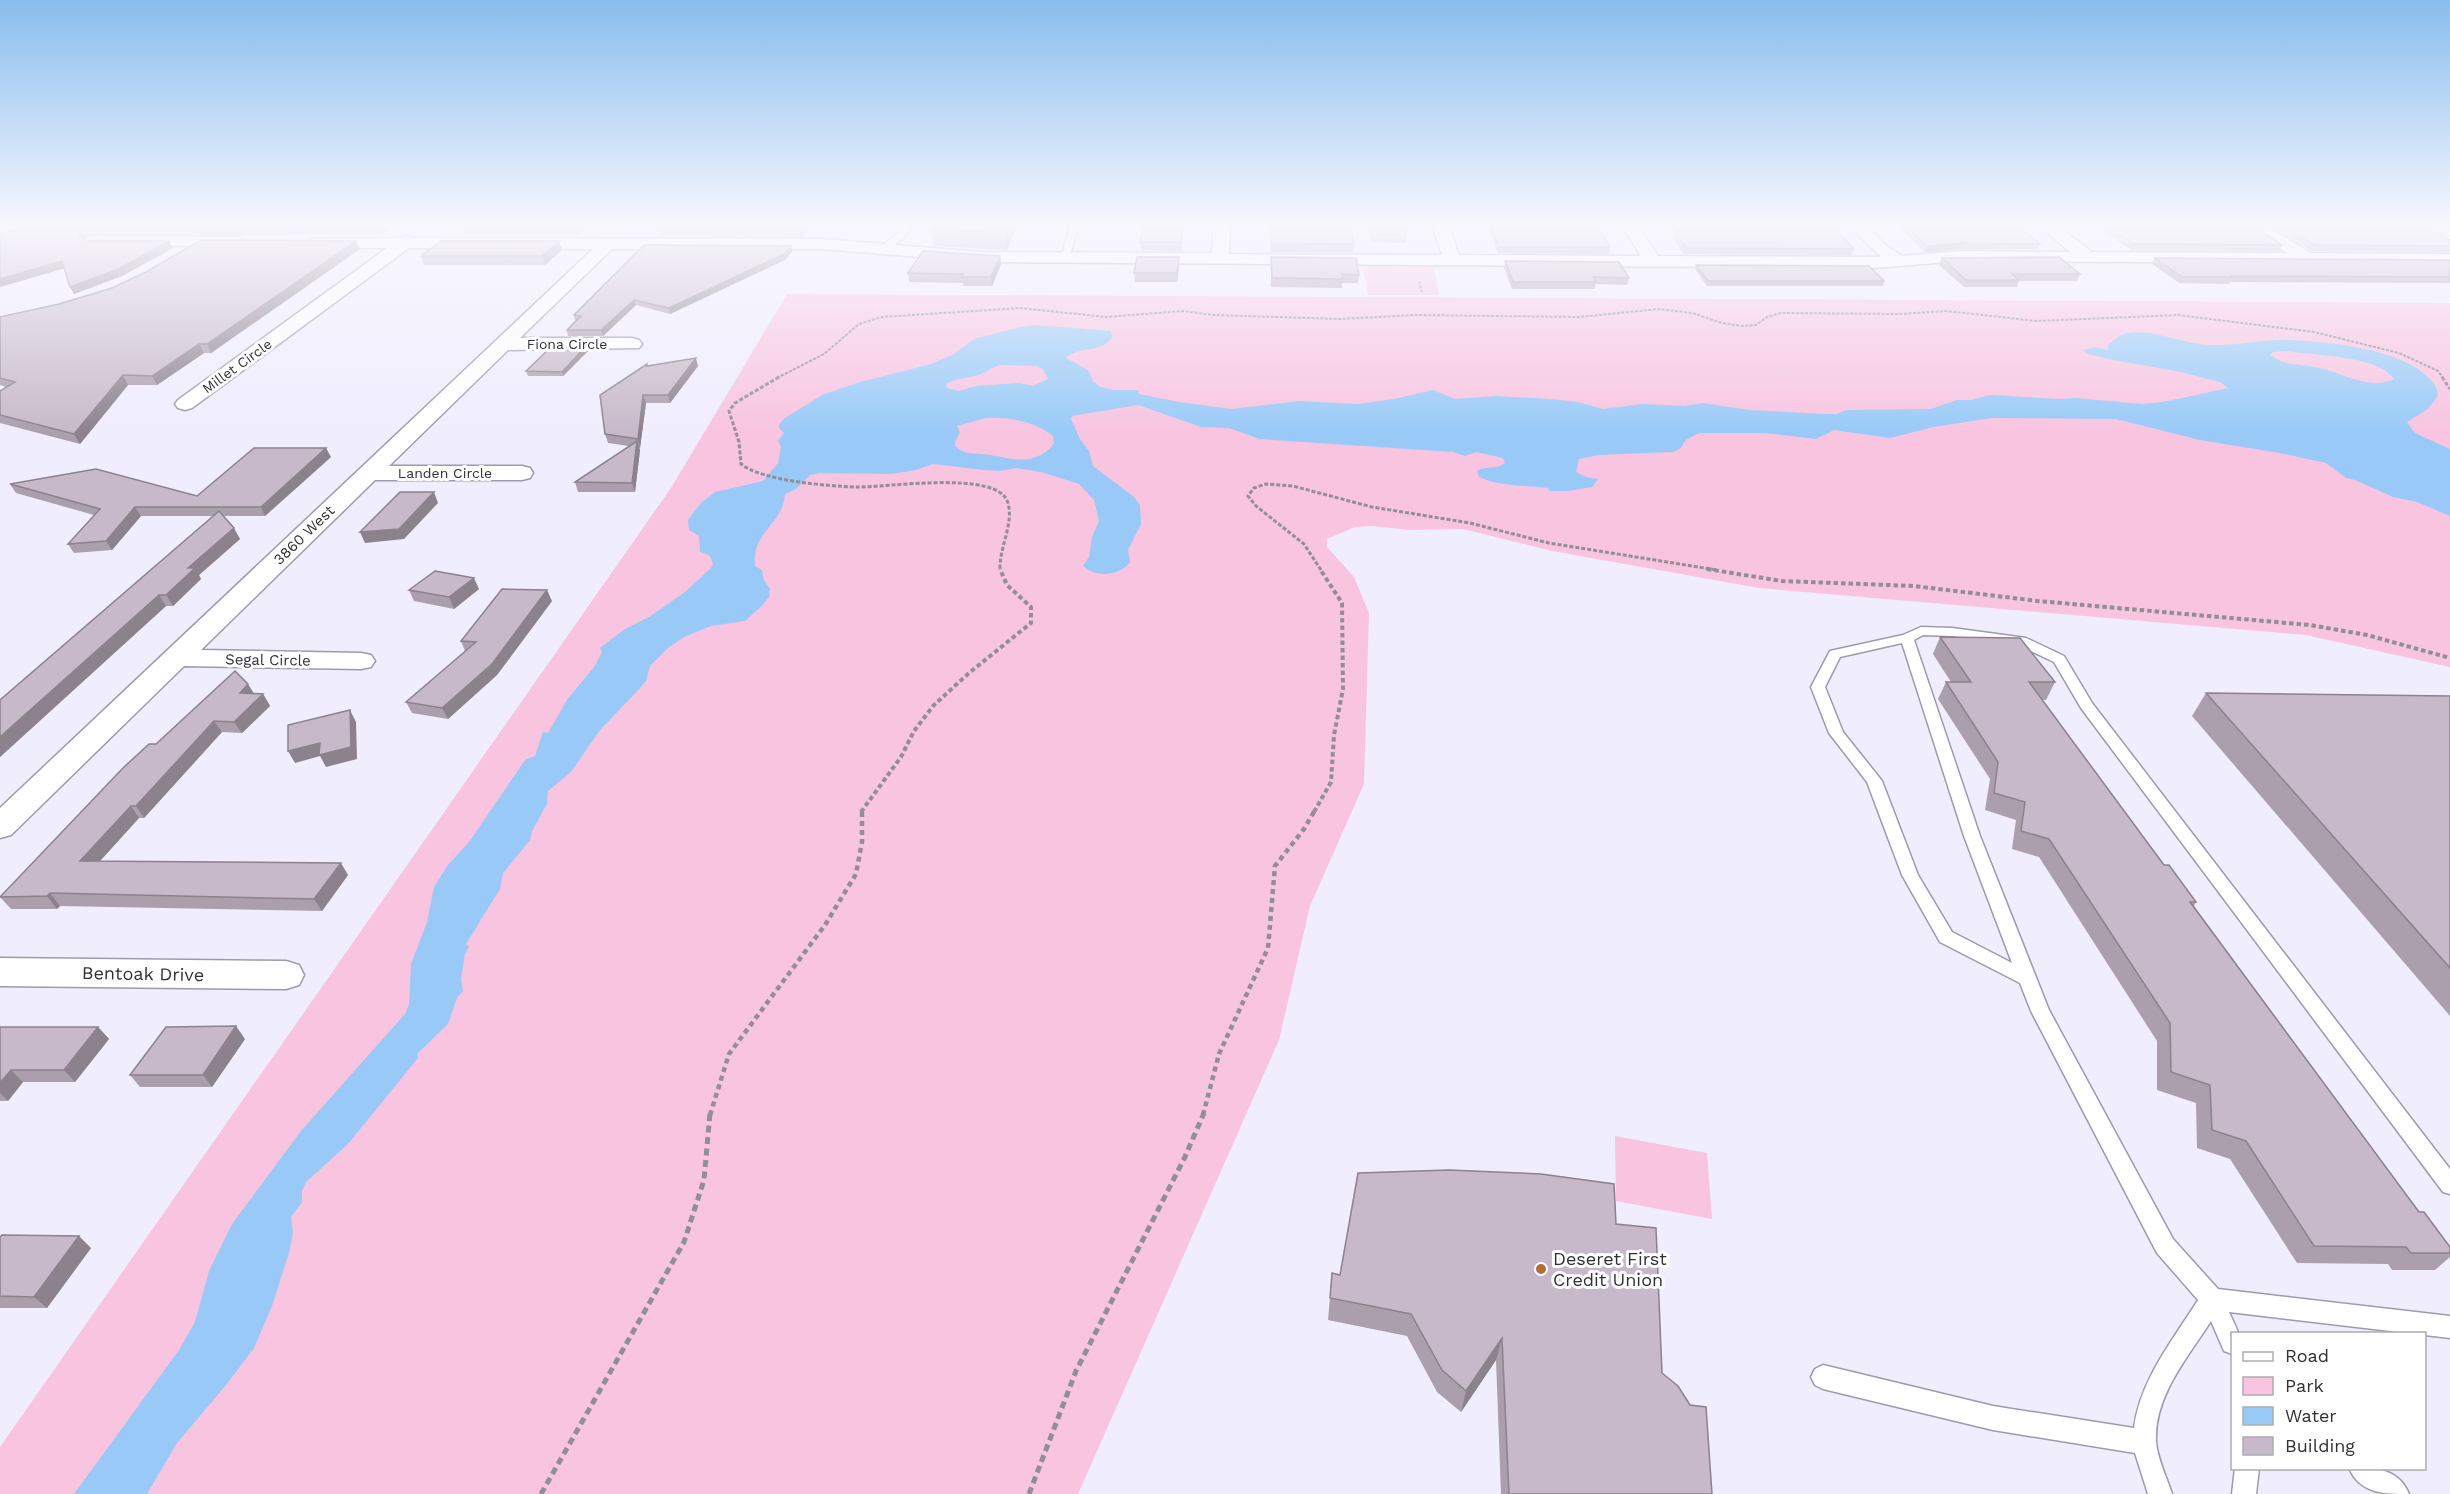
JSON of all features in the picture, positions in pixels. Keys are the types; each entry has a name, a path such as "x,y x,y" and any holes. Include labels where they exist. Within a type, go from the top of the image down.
{"street":[{"name":"Millet Circle","path":"185,404 335,294"},
{"name":"3860 West","path":"0,827 555,294"},
{"name":"Fiona Circle","path":"502,344 632,344"},
{"name":"Landen Circle","path":"368,473 522,473"},
{"name":"Segal Circle","path":"175,658 361,661"},
{"name":"Bentoak Drive","path":"0,972 286,975"}],"lane":[{"path":"2028,979 1946,937 1910,874 1874,781 1836,733 1818,687 1835,654 1907,638 1921,632 1952,632 2021,641 2059,659 2086,705 2450,1185"},
{"path":"1907,638 1972,836 2040,1011 2166,1246 2212,1299 2231,1341"},
{"path":"2212,1299 2450,1327"},
{"path":"2160,1494 2144,1442 2148,1408 2161,1379 2212,1299"},
{"path":"1823,1377 1993,1418 2144,1442"},
{"path":"2244,1494 2247,1470"},
{"path":"2364,1470 2397,1494"}],"path":[{"path":"541,1494 684,1242 704,1180 711,1107 729,1054 825,925 856,874 862,842 861,811 901,757 914,731 934,705 969,673 1031,623 1031,607 1005,582 999,561 1011,508 1004,494 995,487 968,483 857,487 768,476 750,472 741,464 739,442 729,411 735,403 795,367 824,354 838,344 850,330 870,319 1000,308 1106,317 1183,311 1213,315 1339,319 1415,315 1579,317 1665,309 1743,326 1756,325 1767,317 1781,313 1899,314 1946,311 2037,321 2178,315 2314,332 2356,341 2421,362 2438,371 2450,389"},
{"path":"1029,1494 1076,1371 1184,1159 1203,1115 1219,1054 1268,948 1275,866 1304,829 1331,782 1334,735 1343,689 1342,603 1304,544 1256,506 1248,496 1254,488 1266,484 1293,486 1372,507 1470,523 1549,543 1782,581 1914,586 1998,597 2258,619 2367,635 2450,658"}],"green space":[{"path":"787,294 2450,303 2450,667 2306,635 1759,588 1552,551 1463,529 1410,530 1372,526 1355,527 1327,539 1327,547 1354,577 1369,613 1364,784 1310,906 1279,1040 1078,1494 0,1494 0,1447 671,488"},
{"path":"1368,294 1439,295 1368,295"},
{"path":"1615,1136 1707,1153 1712,1219 1616,1201"}],"water":[{"path":"1036,325 1111,331 1112,338 1102,346 1071,354 1066,358 1088,370 1093,381 1100,387 1114,390 1138,390 1139,394 1232,409 1300,401 1358,404 1433,390 1455,399 1497,396 1550,399 1578,402 1603,409 1642,404 1685,406 1702,403 1750,410 1824,414 1837,414 1846,410 1931,409 1957,400 1971,400 1991,395 2075,398 2142,404 2163,402 2228,388 2220,382 2181,372 2113,360 2088,354 2083,350 2095,347 2108,350 2108,345 2120,336 2137,332 2209,345 2278,340 2342,345 2367,349 2411,365 2428,377 2438,392 2428,409 2407,422 2415,433 2450,449 2450,516 2417,502 2393,497 2346,478 2326,463 2200,440 2116,419 1992,418 1933,427 1890,438 1834,430 1816,439 1765,433 1699,433 1686,440 1680,449 1673,452 1599,455 1579,459 1576,472 1598,479 1592,487 1550,491 1548,488 1504,484 1479,477 1477,471 1505,463 1503,458 1476,452 1465,456 1453,452 1260,439 1229,428 1201,427 1138,405 1072,416 1071,419 1080,439 1089,451 1093,466 1134,497 1140,505 1141,524 1128,550 1130,562 1126,567 1114,573 1101,574 1083,566 1089,557 1092,537 1099,521 1094,500 1079,484 1041,472 1016,468 1000,471 933,464 916,470 891,474 819,473 810,475 796,489 785,494 779,514 758,545 755,566 762,570 764,580 770,589 769,597 762,606 745,621 711,626 686,636 669,647 650,666 646,681 600,730 571,772 548,791 547,804 532,831 530,840 503,873 500,889 466,944 469,947 465,954 461,979 463,991 457,998 448,1024 417,1054 418,1058 348,1144 306,1182 302,1191 302,1202 291,1217 293,1233 289,1253 272,1306 254,1348 177,1443 147,1494 74,1494 179,1350 195,1322 209,1271 232,1224 301,1131 405,1014 409,1004 411,964 427,922 434,887 448,865 469,842 525,760 535,756 543,732 548,733 567,700 594,667 602,652 600,648 625,629 649,617 685,592 711,568 713,564 710,557 700,552 699,536 689,530 688,520 701,503 715,492 763,481 778,463 781,447 778,441 784,433 779,428 779,424 822,395 860,382 931,364 952,355 974,339","holes":["2288,351 2361,361 2375,365 2394,379 2376,383 2366,382 2320,368 2289,364 2270,355 2273,352","997,366 1037,366 1043,369 1048,379 1033,386 1019,383 976,386 959,391 947,388 946,384 950,382 978,375","986,418 1012,419 1030,423 1046,431 1053,436 1054,444 1037,457 1020,460 968,453 955,446 960,432 957,426"]}],"building":[{"path":"93,294 280,294 207,344 199,344 152,376 123,375 74,434 0,415 0,391 15,382 0,378 0,317"},
{"path":"595,294 699,294 669,308 634,300 601,330 567,330 581,316 574,315"},
{"path":"586,346 562,372 526,371 551,347"},
{"path":"696,358 668,395 643,395 638,439 605,434 600,395 647,364 647,366"},
{"path":"637,441 632,483 575,482"},
{"path":"254,448 326,448 261,507 135,507 106,541 68,544 100,509 10,484 96,469 197,496"},
{"path":"400,492 434,492 399,529 360,532"},
{"path":"219,511 234,528 188,568 195,568 166,595 159,595 0,737 0,700"},
{"path":"435,571 474,578 449,597 409,590"},
{"path":"502,589 547,590 492,664 442,708 406,702 476,642 461,641"},
{"path":"1940,637 2020,638 2055,682 2029,682 2164,865 2169,865 2196,902 2190,902 2419,1212 2424,1212 2450,1247 2450,1253 2411,1253 2406,1247 2314,1246 2246,1141 2212,1130 2210,1085 2171,1072 2170,1023 2049,839 2021,831 2025,802 1994,793 1998,762 1946,682 1971,682"},
{"path":"235,671 248,684 240,693 263,694 234,722 214,721 136,806 131,806 80,861 341,863 314,899 50,893 47,896 0,897 123,768 149,744 156,744"},
{"path":"2206,693 2450,696 2450,968"},
{"path":"350,710 351,747 319,755 320,743 288,751 288,725"},
{"path":"236,1026 203,1075 130,1075 166,1027"},
{"path":"0,1027 98,1027 64,1070 11,1070 0,1083"},
{"path":"1449,1170 1541,1174 1614,1184 1616,1224 1656,1228 1662,1373 1678,1386 1690,1405 1706,1407 1712,1494 1509,1494 1502,1338 1466,1391 1442,1370 1411,1314 1330,1298 1332,1273 1340,1275 1358,1173"},
{"path":"2,1235 79,1236 34,1297 0,1296 0,1237"}],"place":[{"name":"Deseret First Credit Union","path":"1541,1269"}]}
